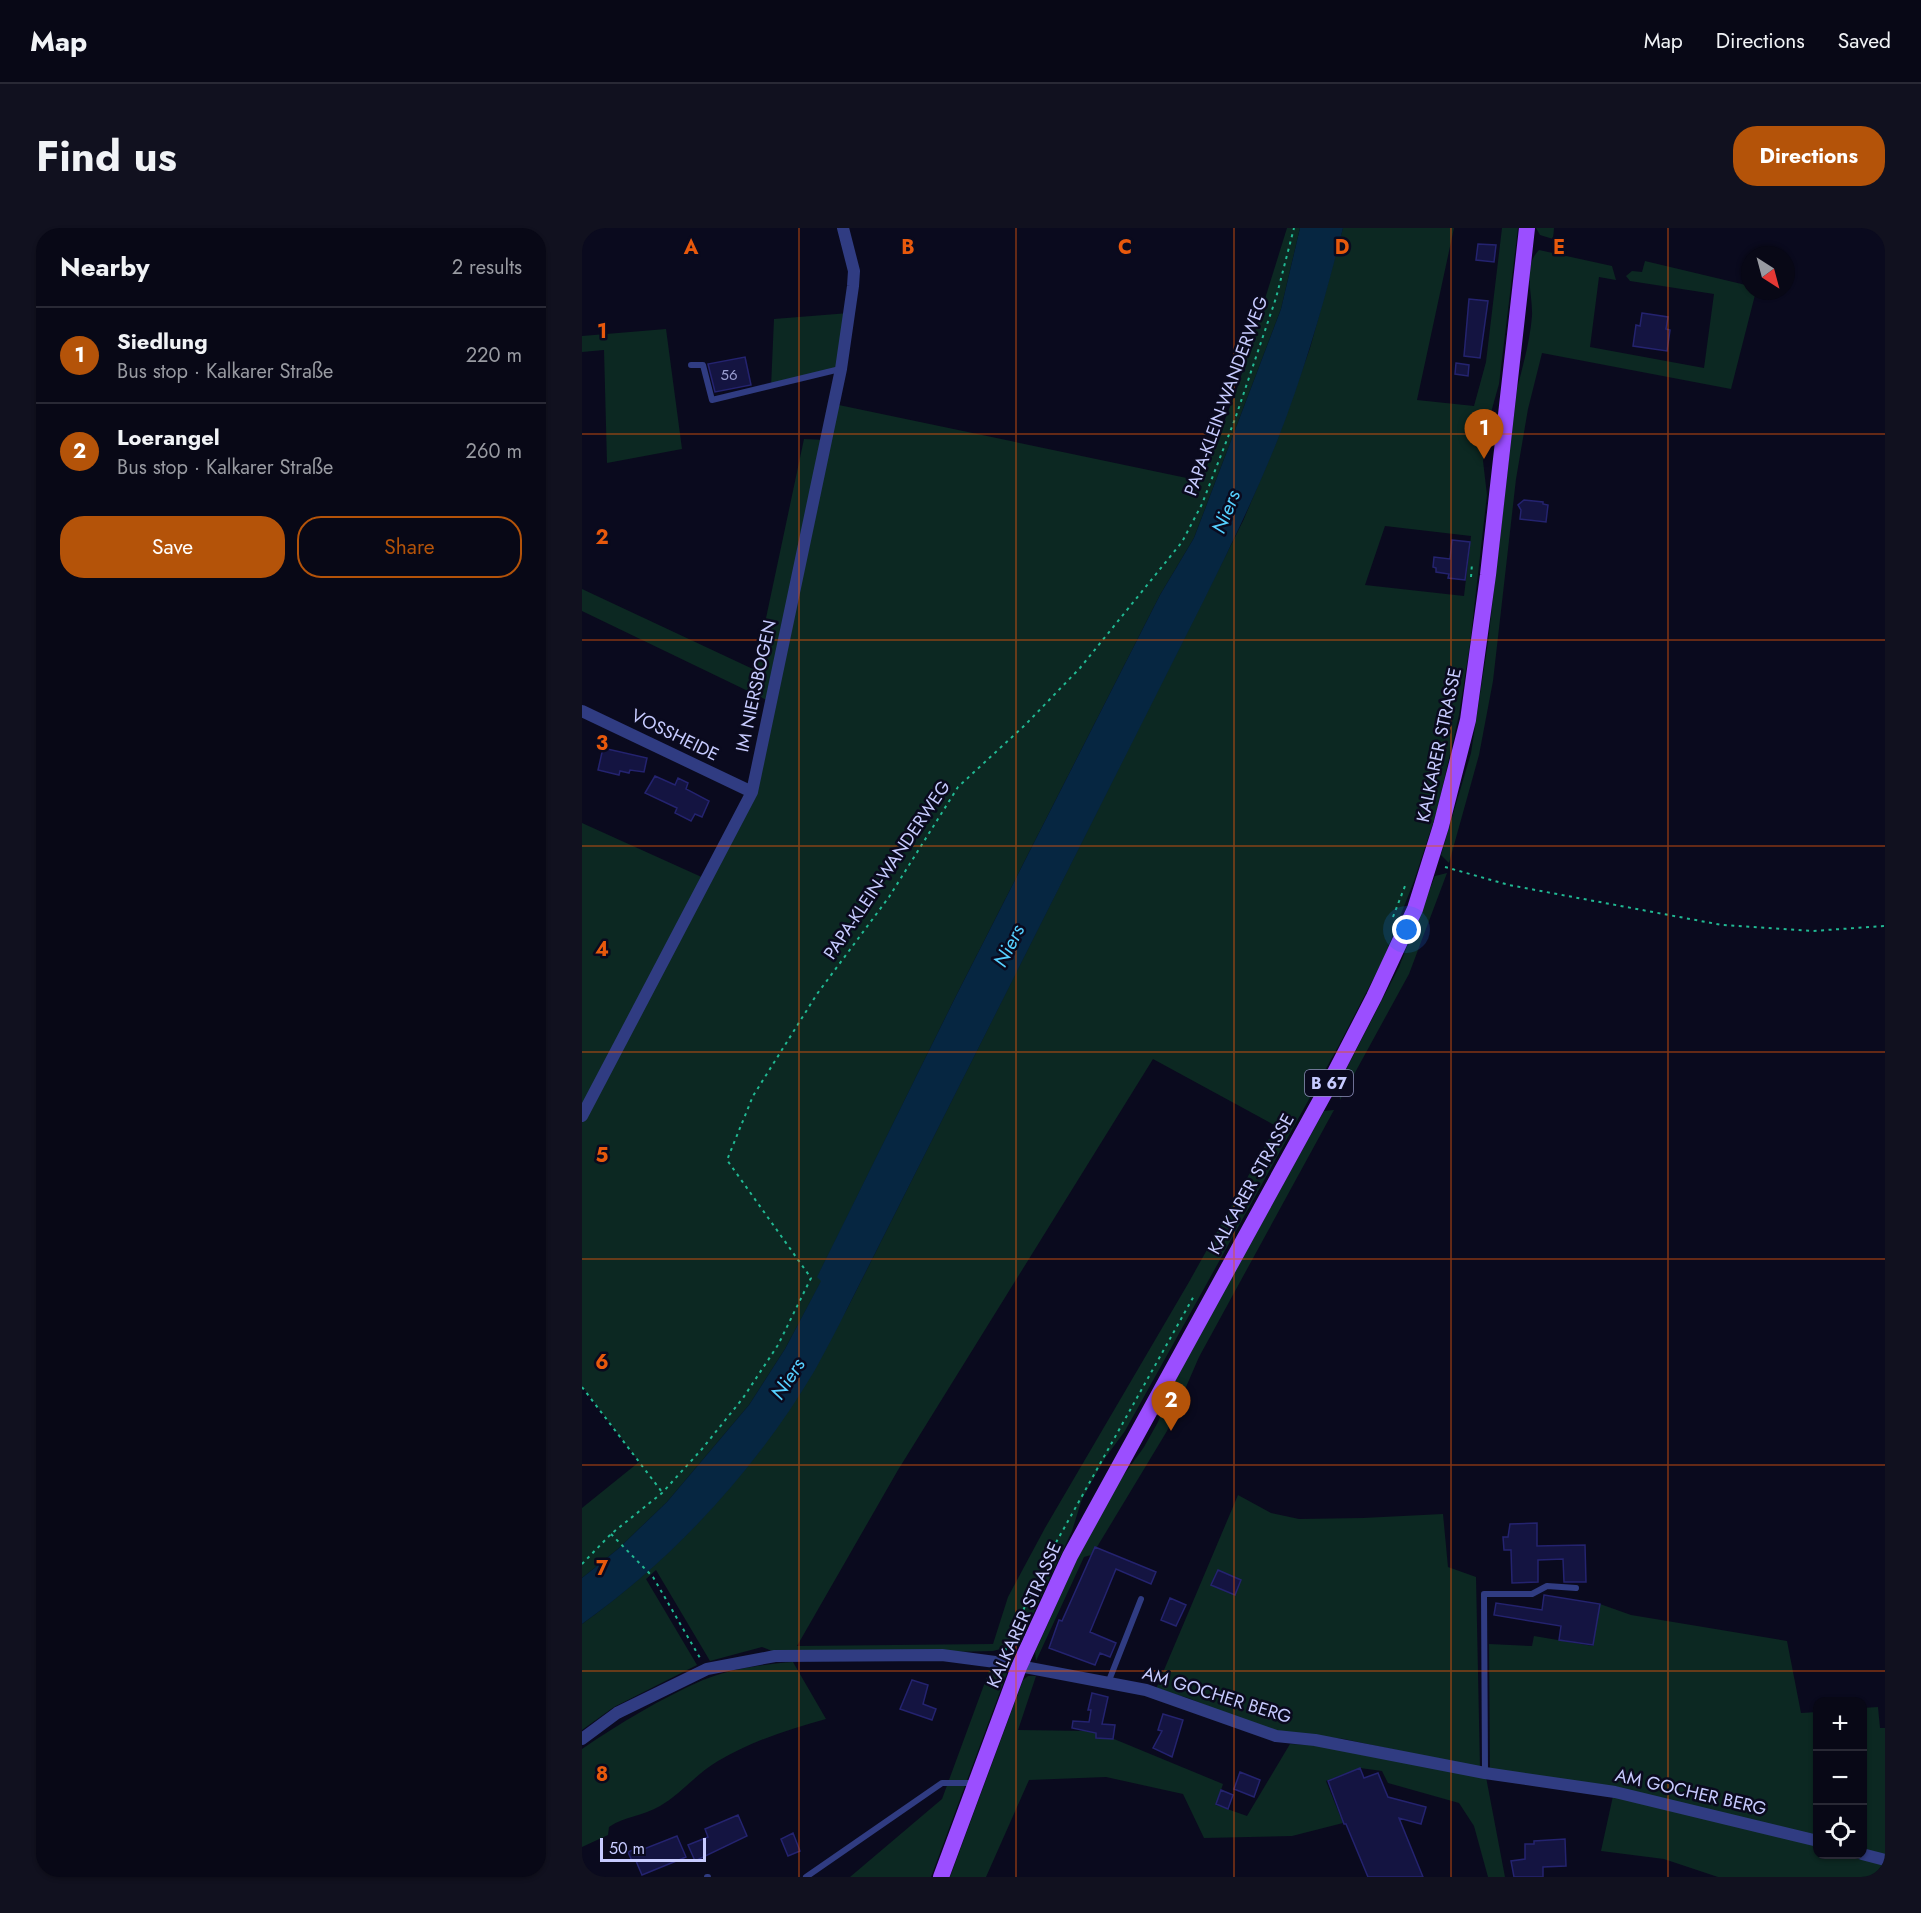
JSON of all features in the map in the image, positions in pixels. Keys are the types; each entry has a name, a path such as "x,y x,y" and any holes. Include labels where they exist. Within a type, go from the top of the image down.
{"main road":[{"name":"KALKARER STRASSE","path":"941,1877 976,1782 1011,1665 1324,1094 1374,997 1415,909 1431,863 1470,709 1488,575 1527,228"}],"street":[{"name":"IM NIERSBOGEN","path":"582,1116 752,792 841,369 854,286 854,271 843,228"},
{"name":"VOSSHEIDE","path":"582,711 752,792"},
{"name":"AM GOCHER BERG","path":"582,1739 617,1713 707,1669 775,1656 942,1655 1011,1665 1146,1690 1276,1737 1315,1740 1485,1773 1615,1792 1813,1840"},
{"path":"1867,1855 1885,1860"}],"lane":[{"path":"692,365 704,365 712,400 841,369"},
{"path":"1485,1773 1484,1594 1532,1594 1547,1586 1576,1588"},
{"path":"1108,1683 1141,1599"},
{"path":"806,1877 942,1783 976,1782"}],"path":[{"name":"PAPA-KLEIN-WANDERWEG","path":"582,1564 611,1534 662,1493 702,1449 743,1398 778,1345 811,1278 727,1160 753,1096 818,994 889,897 958,786 1026,724 1080,668 1182,542 1202,504 1235,419 1276,298 1294,228"},
{"path":"1470,585 1473,561"},
{"path":"1431,863 1509,885 1722,925 1812,931 1885,926"},
{"path":"1392,918 1405,886"},
{"path":"1011,1665 1007,1646 1044,1564 1199,1287"},
{"path":"582,1387 662,1493"},
{"path":"611,1534 653,1577 707,1669"}],"green space":[{"path":"1287,228 1300,228 1281,309 1194,538 1160,595 955,998 818,1276 822,1280 785,1349 749,1405 667,1502 618,1549 582,1578 582,1508 639,1462 582,1386 582,823 706,879 752,792 771,702 582,611 582,589 755,670 804,439 826,440 834,404 1201,481 1238,386"},
{"path":"1343,228 1454,228 1417,400 1474,406 1486,362 1502,228 1518,228 1499,384 1488,423 1483,461 1487,495 1470,644 1459,715 1437,811 1414,881 1383,960 1338,1047 1125,1431 1105,1458 1082,1499 1072,1531 1019,1644 993,1651 863,1654 775,1652 762,1647 710,1661 656,1570 646,1579 697,1665 614,1707 582,1730 582,1624 663,1558 712,1508 777,1427 813,1369 847,1309 1243,521 1278,438 1310,348","holes":["1385,526 1471,536 1464,596 1365,585","1153,1059 1276,1126 1189,1282 1045,1528 1008,1597 993,1644 797,1646 898,1470"]},
{"path":"1536,228 1554,228 1553,239 1540,235"},
{"path":"1539,250 1612,266 1616,280 1599,277 1590,347 1704,368 1714,294 1630,281 1626,276 1632,271 1642,272 1645,261 1741,284 1741,300 1754,300 1731,389 1542,353 1528,409 1516,479 1493,681 1479,755 1449,863 1441,855 1471,753 1488,642 1517,389 1531,325 1530,273 1534,257"},
{"path":"849,313 841,369 771,387 774,319"},
{"path":"666,329 682,449 607,463 604,350 582,352 582,336"},
{"path":"1447,873 1409,974 1340,1100 1339,1083 1399,967 1435,876"},
{"path":"1334,1110 1199,1357 1167,1431 1097,1547 1091,1555 1084,1557 1036,1661 1035,1652 1078,1557 1118,1483 1144,1447 1158,1422 1174,1381 1324,1111"},
{"path":"1238,1495 1271,1513 1299,1519 1443,1514 1448,1567 1476,1577 1480,1768 1344,1739 1275,1731 1256,1726 1188,1698 1156,1689"},
{"path":"1600,1604 1631,1615 1787,1641 1801,1713 1813,1712 1813,1836 1490,1770 1489,1644 1532,1646 1534,1636 1593,1646"},
{"path":"793,1662 826,1719 771,1736 731,1754 703,1771 660,1806 615,1823 609,1827 608,1835 582,1847 582,1749 641,1712 703,1680 747,1668"},
{"path":"992,1663 1007,1673 931,1877 850,1877 942,1799"},
{"path":"1028,1676 1036,1676 1018,1730 1086,1731 1096,1733 1096,1738 1114,1739 1223,1784 1216,1805 1247,1816 1290,1744 1313,1745 1486,1777 1505,1877 1488,1877 1474,1826 1459,1803 1388,1783 1382,1771 1360,1768 1326,1781 1343,1823 1292,1836 1204,1838 1183,1794 1106,1777 1029,1780 986,1877 950,1877 1023,1680"},
{"path":"1878,1707 1880,1728 1885,1728 1885,1856 1867,1850 1867,1708"},
{"path":"1613,1796 1813,1844 1813,1859 1867,1859 1885,1865 1885,1877 1718,1877 1664,1859 1601,1851"}],"water":[{"name":"Niers","path":"1300,228 1343,228 1306,361 1270,460 1203,602 839,1324 815,1370 792,1406 767,1442 712,1509 649,1570 582,1624 582,1578 618,1549 667,1502 749,1405 785,1349 821,1281 817,1277 955,998 1160,595 1194,538 1281,309"}],"building":[{"path":"1478,244 1496,245 1494,262 1476,260"},
{"path":"1469,299 1488,301 1480,358 1464,356"},
{"path":"1642,313 1668,317 1666,329 1670,330 1667,351 1633,346 1636,325 1640,326"},
{"path":"745,357 751,385 715,392 708,364"},
{"path":"1456,363 1469,365 1468,376 1455,374"},
{"path":"1524,500 1543,502 1548,505 1546,522 1520,519 1521,510 1518,505"},
{"path":"1452,540 1470,542 1465,580 1448,578 1449,574 1436,572 1436,568 1433,567 1434,557 1450,559"},
{"path":"603,748 647,758 644,772 620,771 619,775 598,770"},
{"path":"655,776 675,785 678,778 688,783 686,789 709,801 702,817 695,814 691,821 675,813 677,808 645,793"},
{"path":"1537,1523 1537,1546 1585,1545 1586,1582 1564,1582 1563,1559 1538,1560 1538,1582 1512,1583 1511,1550 1504,1550 1503,1537 1508,1537 1510,1524"},
{"path":"1095,1547 1156,1572 1151,1584 1116,1569 1090,1632 1116,1643 1110,1657 1100,1653 1095,1665 1049,1648 1059,1620 1062,1621"},
{"path":"1218,1570 1241,1580 1235,1595 1211,1585"},
{"path":"1544,1595 1600,1604 1593,1645 1559,1640 1561,1626 1494,1615 1496,1603 1542,1610"},
{"path":"1170,1598 1186,1605 1176,1626 1161,1620"},
{"path":"912,1680 928,1685 923,1704 936,1709 932,1720 900,1709"},
{"path":"1092,1693 1108,1697 1102,1724 1115,1725 1113,1739 1096,1738 1096,1733 1072,1728 1073,1721 1089,1722 1091,1710 1088,1710"},
{"path":"1163,1714 1183,1720 1172,1757 1153,1748 1162,1731 1158,1730"},
{"path":"1360,1768 1364,1778 1378,1773 1388,1797 1426,1807 1421,1824 1399,1818 1423,1877 1368,1877 1328,1781"},
{"path":"1240,1772 1260,1780 1254,1797 1234,1789"},
{"path":"1221,1790 1233,1795 1228,1809 1216,1804"},
{"path":"738,1815 747,1836 695,1861 688,1845 708,1837 705,1829"},
{"path":"793,1833 800,1851 788,1856 781,1839"},
{"path":"677,1836 686,1857 642,1875 636,1861 632,1861 628,1852 639,1847 644,1849"},
{"path":"1565,1839 1566,1866 1543,1867 1543,1877 1514,1877 1511,1861 1525,1859 1525,1844 1534,1844 1534,1841"}],"place":[{"name":"Siedlung","path":"1484,459"},
{"name":"Loerangel","path":"1171,1431"}]}
